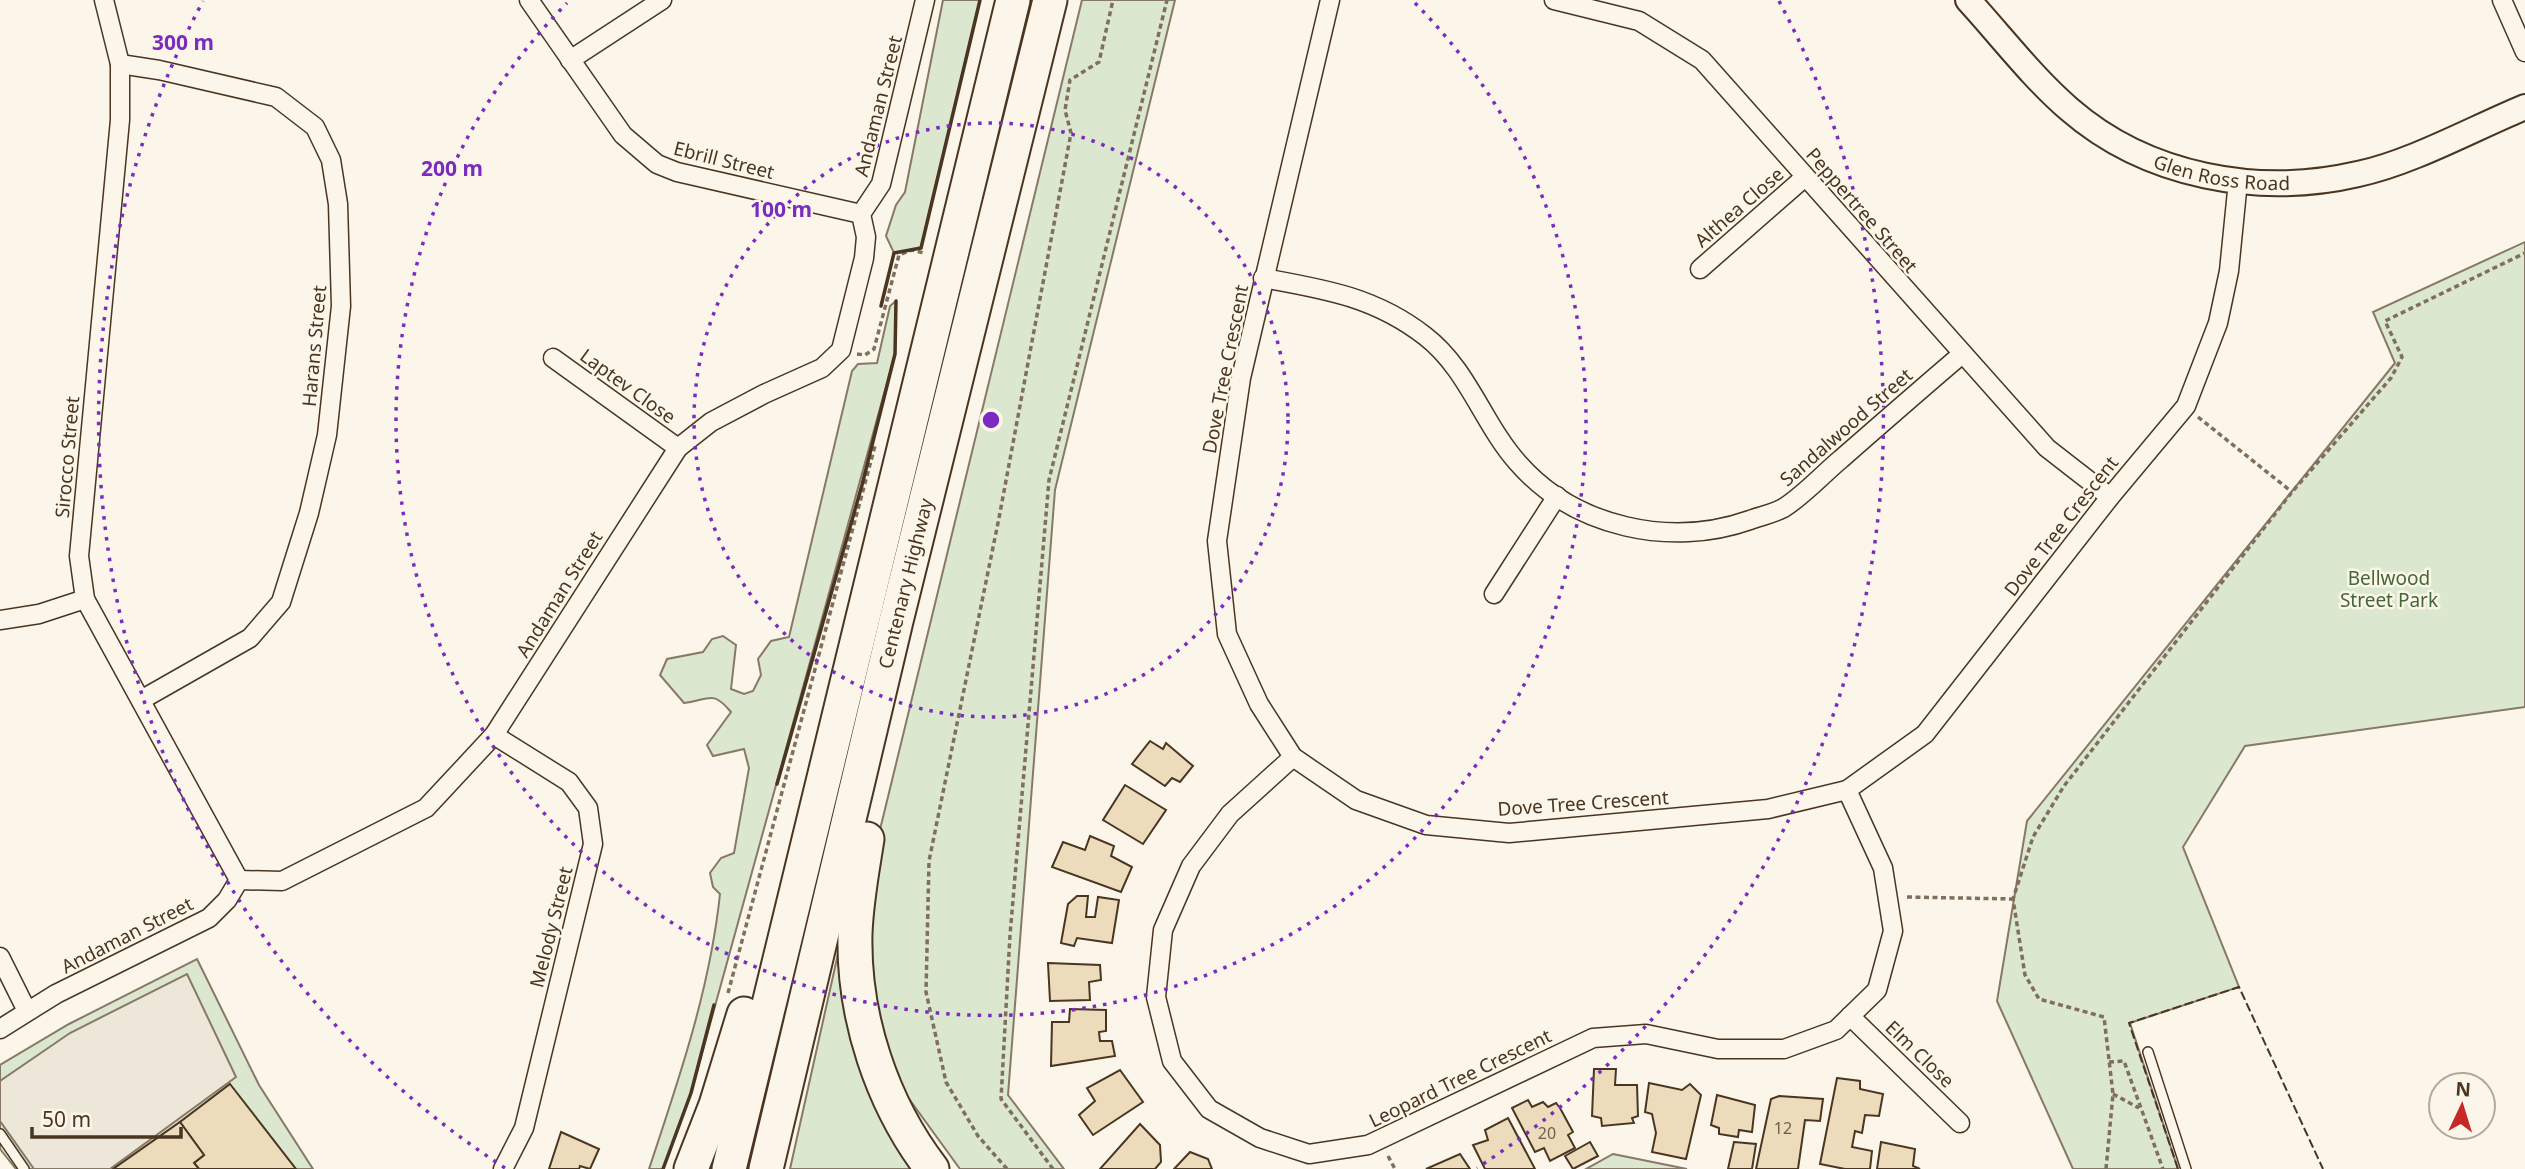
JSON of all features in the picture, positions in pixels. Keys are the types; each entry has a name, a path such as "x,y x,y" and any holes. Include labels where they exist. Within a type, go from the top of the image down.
{"highway":[{"name":"Centenary Highway","path":"729,1169 1013,0"},
{"name":"Centenary Highway","path":"766,1169 896,621 1050,0"},
{"path":"896,621 908,652 861,873 855,936 856,970 866,1027 884,1086 910,1137 932,1169"},
{"path":"691,1169 738,1038 785,860 807,842"}],"street":[{"name":"Sirocco Street","path":"104,0 120,64 120,120 79,556 85,599 239,880"},
{"name":"Ebrill Street","path":"529,0 623,135 657,164 677,172 861,214"},
{"path":"570,60 662,0"},
{"name":"Andaman Street","path":"861,214 881,184 925,0"},
{"name":"Dove Tree Crescent","path":"1331,0 1241,378 1217,541 1227,634 1259,704 1293,757 1356,800 1426,825 1509,833 1768,809 1847,790 1925,734 2110,497 2186,406 2218,323 2229,271 2238,181"},
{"name":"Peppertree Street","path":"1554,0 1639,21 1702,60 1961,355 2047,448 2110,497"},
{"name":"Glen Ross Road","path":"1968,0 2069,109 2104,135 2141,156 2193,173 2238,181 2286,184 2360,174 2525,107"},
{"path":"2502,0 2525,52"},
{"name":"Harans Street","path":"120,64 159,69 276,97 315,127 331,160 338,204 341,306 327,435 309,513 281,602 250,638 141,700"},
{"name":"Althea Close","path":"1700,269 1805,177"},
{"path":"841,350 864,258 866,237 861,214"},
{"name":"Sandalwood Street","path":"1263,278 1345,293 1392,313 1427,337 1462,375 1489,424 1519,464 1557,496 1601,521 1659,533 1722,530 1784,508 1961,355"},
{"name":"Andaman Street","path":"0,1029 27,1011 209,918 227,900 239,880 282,881 426,808 494,735 678,448 711,422 822,368 841,350"},
{"name":"Laptev Close","path":"553,358 678,448"},
{"path":"1494,594 1557,496"},
{"path":"0,620 39,614 85,599"},
{"name":"Melody Street","path":"494,735 569,782 588,808 593,844 524,1128 503,1169"},
{"name":"Leopard Tree Crescent","path":"1293,757 1230,814 1191,866 1163,930 1156,997 1172,1061 1209,1109 1260,1138 1309,1154 1368,1145 1593,1038 1646,1034 1718,1049 1784,1048 1836,1030 1877,990 1893,931 1891,897 1883,867 1847,790"},
{"path":"0,957 27,1011"},
{"name":"Elm Close","path":"1850,1016 1960,1123"}],"lane":[{"path":"2148,1052 2186,1169"},
{"path":"0,1134 24,1169"}],"path":[{"path":"1007,1169 978,1136 946,1082 926,992 929,861 1001,505 1071,133 1065,110 1070,80 1099,62 1113,0"},
{"path":"1053,1169 1000,1099 1010,934 1049,481 1167,0"},
{"path":"841,350 865,355 874,349 899,255 912,250 926,254 929,241"},
{"path":"2105,1169 2113,1094 2104,1017 2039,999 2025,975 2013,899 2033,837 2064,786 2292,492 2391,378 2402,357 2385,321 2525,253"},
{"path":"2186,406 2292,492"},
{"path":"727,995 876,443"},
{"path":"1891,897 2013,899"},
{"path":"2109,1062 2124,1061 2162,1169"},
{"path":"2113,1094 2141,1108"}],"green space":[{"path":"943,0 980,0 921,248 894,253 886,236 896,205 905,192"},
{"path":"1082,0 1175,0 1055,490 1008,1095 1064,1169 960,1169 891,1074 869,991 865,918 877,842"},
{"name":"Bellwood Street Park","path":"2525,242 2525,707 2245,746 2183,847 2239,987 2130,1023 2178,1169 2073,1169 1997,1001 2027,821 2395,363 2373,312"},
{"path":"896,301 895,354 691,1093 663,1169 649,1169 692,1033 709,964 720,894 713,887 710,873 721,858 734,853 749,768 744,749 713,756 707,745 731,712 725,705 714,698 684,703 660,675 667,659 703,652 712,639 723,636 736,645 731,689 744,694 753,691 761,675 758,659 771,641 789,637 852,371 858,364 877,363 890,306"},
{"path":"844,927 917,1169 790,1169"},
{"path":"197,959 259,1085 313,1169 16,1169 0,1149 0,1065 69,1024"},
{"path":"1613,1154 1687,1169 1586,1169"}],"shaded area":[{"path":"187,974 236,1077 110,1169 34,1169 0,1121 0,1081 70,1033"}],"building":[{"path":"1150,741 1163,749 1166,743 1193,766 1180,782 1172,778 1165,786 1132,764"},
{"path":"1125,785 1166,810 1143,844 1103,820"},
{"path":"1090,836 1114,846 1111,856 1132,867 1121,892 1052,867 1063,842 1085,850"},
{"path":"1077,896 1088,896 1086,917 1095,917 1098,897 1119,900 1112,943 1077,938 1074,946 1061,943 1068,904"},
{"path":"1048,963 1100,965 1101,980 1089,982 1090,1000 1050,1001"},
{"path":"1070,1009 1106,1010 1106,1031 1099,1032 1100,1041 1112,1041 1115,1056 1051,1066 1052,1022 1069,1022"},
{"path":"1594,1069 1616,1069 1615,1085 1637,1085 1638,1116 1632,1118 1634,1123 1602,1126 1601,1118 1592,1116"},
{"path":"1120,1070 1143,1102 1093,1135 1079,1115 1095,1101 1087,1088"},
{"path":"1837,1078 1860,1081 1860,1089 1883,1094 1879,1116 1865,1115 1862,1133 1855,1131 1852,1147 1872,1151 1870,1169 1845,1169 1820,1164"},
{"path":"1649,1083 1682,1090 1690,1084 1701,1095 1686,1159 1652,1152 1656,1133 1652,1114 1645,1112"},
{"path":"230,1084 296,1169 199,1169 194,1163 204,1155 180,1122"},
{"path":"1717,1095 1755,1105 1752,1132 1739,1130 1738,1137 1719,1134 1719,1128 1711,1125"},
{"path":"1779,1096 1823,1099 1820,1121 1805,1120 1798,1169 1756,1169 1771,1099"},
{"path":"1528,1100 1532,1107 1543,1102 1548,1107 1556,1103 1573,1132 1568,1135 1575,1148 1550,1161 1544,1148 1535,1152 1512,1108"},
{"path":"1508,1118 1535,1169 1485,1169 1473,1145 1488,1140 1485,1130"},
{"path":"180,1122 204,1155 194,1163 199,1169 113,1169"},
{"path":"1140,1124 1160,1145 1161,1162 1155,1169 1100,1169"},
{"path":"561,1132 599,1149 590,1169 580,1166 579,1169 549,1169"},
{"path":"1590,1142 1598,1156 1573,1169 1565,1156"},
{"path":"1734,1142 1756,1144 1752,1169 1728,1169"},
{"path":"1881,1142 1915,1149 1913,1166 1920,1169 1877,1169"},
{"path":"1190,1152 1208,1159 1212,1169 1174,1169"},
{"path":"1460,1154 1470,1169 1426,1169"}],"fence":[{"path":"2178,1169 2129,1023 2239,987 2323,1169"}],"wall":[{"path":"881,306 894,253 921,248 980,0"},
{"path":"777,784 862,485 895,354 896,301"},
{"path":"663,1169 691,1093 714,1005"}]}
